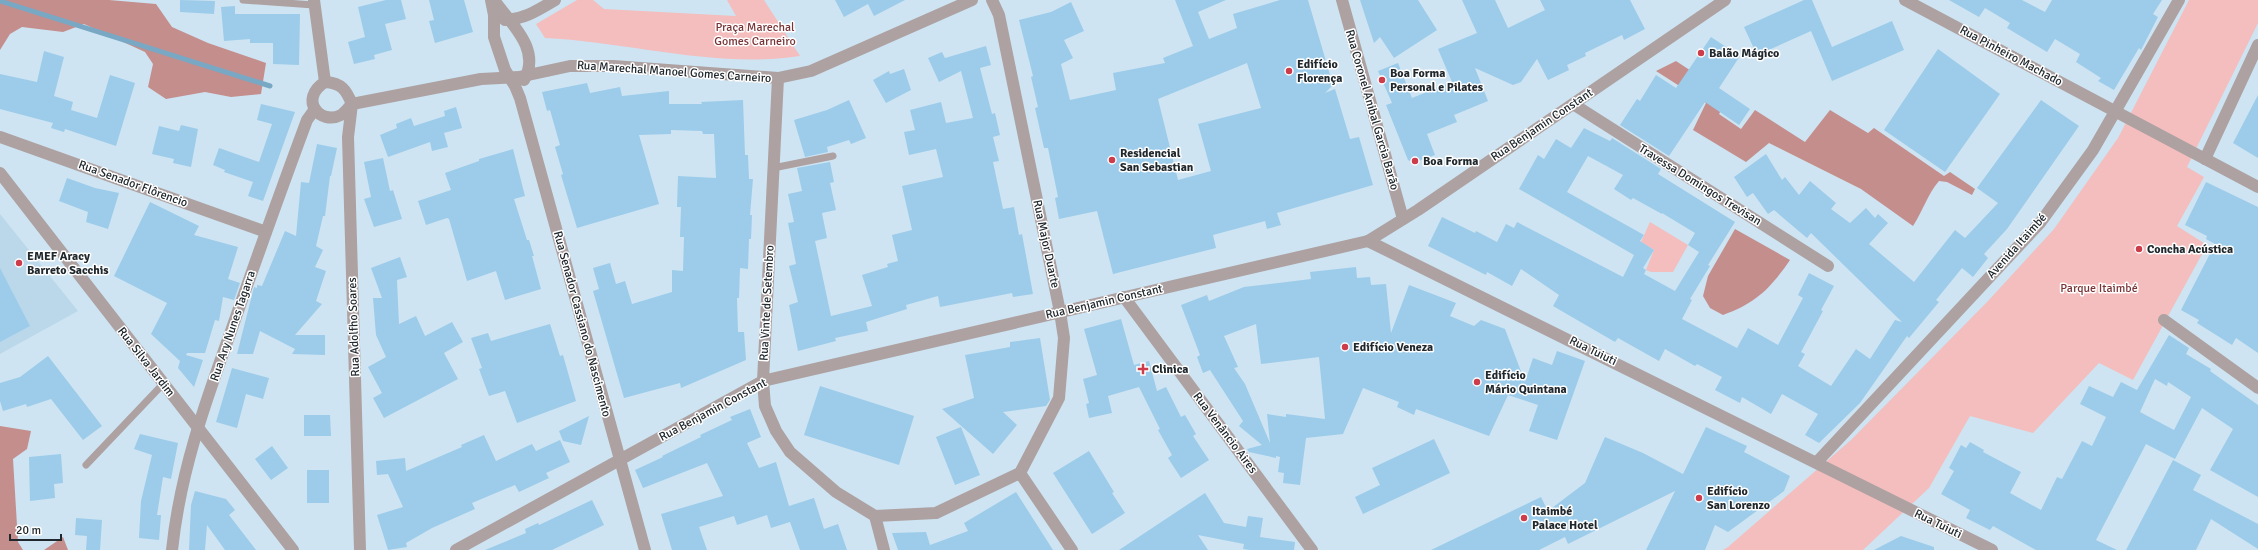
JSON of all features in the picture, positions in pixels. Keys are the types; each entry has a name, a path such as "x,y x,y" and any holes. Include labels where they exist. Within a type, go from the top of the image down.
{"street":[{"name":"Rua Senador Cassiano do Nascimento","path":"493,0 522,34 530,57 527,75 522,84 520,98"},
{"name":"Rua Senador Cassiano do Nascimento","path":"493,0 495,25 494,37 500,57 520,98 645,550"},
{"path":"495,25 503,20 511,20 532,14 555,0"},
{"name":"Rua Marechal Manoel Gomes Carneiro","path":"352,104 481,79 511,78 570,66 613,66 778,78 811,71 972,0"},
{"name":"Rua Major Duarte","path":"992,0 1000,15 1064,338 1059,398 1020,473"},
{"name":"Rua Coronel Anibal Garcia Barão","path":"1342,0 1403,219"},
{"name":"Rua Benjamin Constant","path":"456,550 763,381 1368,241 1403,219 1725,0"},
{"name":"Rua Pinheiro Machado","path":"1905,0 2205,159"},
{"name":"Avenida Itaimbé","path":"1817,462 2040,223 2093,150 2117,112 2179,0"},
{"path":"314,2 325,82"},
{"path":"522,34 532,14"},
{"path":"2258,45 2205,159 2258,187"},
{"name":"Rua Marechal Manoel Gomes Carneiro","path":"481,79 495,70 500,57"},
{"name":"Rua Vinte de Setembro","path":"778,78 763,381 765,406 776,430 790,452 836,492 875,516"},
{"path":"346,118 324,116 315,109 312,98 316,88 325,82 336,82 346,89 352,104"},
{"name":"Rua Adolfho Soares","path":"352,104 346,118 348,138 360,550"},
{"name":"Travessa Domingos Trevisan","path":"1573,104 1828,266"},
{"name":"Rua Ary Nunes Tagarra","path":"172,550 175,520 197,428 266,232 308,120 315,109"},
{"name":"Rua Senador Flôrencio","path":"0,137 266,232"},
{"name":"Rua Silva Jardim","path":"0,173 293,550"},
{"name":"Rua Tuiuti","path":"1368,241 1817,462 1992,550"},
{"name":"Rua Venâncio Aires","path":"1124,297 1312,550"},
{"path":"2164,320 2258,388"},
{"path":"884,550 875,516 936,513 1020,473 1072,550"}],"lane":[{"path":"243,0 314,2"},
{"path":"773,168 833,156"},
{"path":"86,465 163,384"}],"shaded area":[{"path":"0,0 109,0 156,4 172,27 208,43 266,63 261,94 231,97 205,92 166,99 148,87 153,64 145,52 84,24 63,32 22,27 10,34 0,50"},
{"path":"1676,61 1729,96 1719,114 1741,129 1755,110 1805,142 1830,110 1868,133 1874,128 1944,176 1950,172 1975,189 1972,195 1947,182 1939,181 1931,192 1913,226 1861,189 1769,143 1746,162 1693,130 1706,103 1656,71"},
{"name":"EMEF Aracy Barreto Sacchis","path":"0,214 78,311 0,354"},
{"path":"1735,229 1790,260 1776,279 1761,294 1745,305 1723,315 1710,308 1703,296 1708,276"},
{"path":"0,426 31,431 27,449 13,459 18,542 23,550 0,550"},
{"path":"63,537 68,550 44,550"}],"green space":[{"name":"Praça Marechal Gomes Carneiro","path":"577,0 593,0 604,9 736,16 727,0 764,0 800,56 769,59 705,57 577,40 545,38 536,24"},
{"name":"Parque Itaimbé","path":"2189,0 2258,0 2258,23 2187,167 2204,177 2177,226 2207,245 2133,380 2099,363 2033,433 1970,416 1929,488 1863,550 1723,550 1851,440 1988,301 2054,229 2118,138"},
{"path":"1650,222 1688,245 1673,272 1651,272 1646,270 1654,250 1641,242"}],"building":[{"path":"180,0 215,1 214,14 180,12"},
{"path":"386,0 401,0 406,19 385,24 392,50 374,55 375,59 354,64 348,42 365,37 358,7"},
{"path":"429,0 464,0 473,32 435,43 429,21 434,20"},
{"path":"835,0 905,0 874,16 868,4 844,17"},
{"path":"1175,0 1226,0 1198,12 1209,39 1237,28 1233,14 1280,0 1308,0 1333,85 1325,93 1335,89 1350,139 1359,137 1373,185 1277,213 1281,225 1267,229 1265,221 1213,235 1216,248 1113,274 1097,211 1059,219 1055,198 1058,197 1048,148 1044,148 1035,108 1038,107 1031,77 1033,76 1019,20 1051,12 1071,2 1084,31 1064,40 1073,58 1061,64 1070,100 1116,90 1113,73 1165,63 1163,58 1193,46","holes":["1247,63 1261,108 1198,124 1211,171 1178,180 1158,99"]},
{"path":"1360,0 1418,0 1437,30 1394,58 1380,37 1374,43"},
{"path":"1462,0 1495,0 1508,28 1545,10 1540,0 1630,0 1645,29 1624,40 1622,35 1585,53 1586,56 1567,65 1569,70 1548,80 1537,59 1521,82 1513,85 1475,68 1488,101 1454,115 1457,122 1427,134 1435,155 1413,163 1408,160 1386,105 1392,103 1378,71 1398,63 1412,98 1452,82 1438,49 1477,33"},
{"path":"1804,0 1812,0 1832,47 1892,21 1904,50 1832,81 1811,31 1762,53 1756,53 1744,27"},
{"path":"1949,0 2022,0 2045,12 2052,0 2162,0 2153,14 2158,17 2141,50 2139,48 2114,90 2098,81 2101,78 2076,62 2080,54 2055,39 2047,52 2007,28 2010,23 1985,8 1979,17"},
{"path":"235,6 235,14 300,14 299,65 273,64 273,43 250,43 250,39 224,41 221,7"},
{"path":"1711,37 1740,56 1719,88 1750,109 1739,125 1705,102 1669,156 1620,125 1637,99 1640,101 1656,75 1676,88"},
{"path":"986,46 991,65 980,68 992,114 995,113 1000,135 993,137 999,161 993,162 1003,209 1014,207 1019,235 1022,234 1033,294 1013,297 1012,293 940,307 938,296 906,305 907,309 866,322 868,331 835,338 836,341 798,351 789,305 798,302 789,266 796,264 788,223 794,222 788,194 802,191 797,168 830,162 834,182 830,183 836,210 822,213 827,238 815,241 831,316 872,306 862,275 888,267 887,264 898,261 892,235 912,230 902,186 943,177 936,149 909,155 904,132 915,130 910,110 941,102 946,123 973,118 961,71 939,82 928,58 942,52 945,58"},
{"path":"1938,49 2000,94 1945,172 1884,130"},
{"path":"44,51 64,57 54,96 73,102 71,110 97,118 110,75 135,83 116,146 65,129 64,132 51,128 53,123 0,109 0,74 37,82"},
{"path":"904,69 911,90 886,103 873,80 889,71 890,74"},
{"path":"587,83 590,93 620,87 622,96 669,91 669,104 702,104 701,102 743,100 745,155 748,155 749,179 753,179 750,215 752,215 751,239 749,239 748,269 740,268 739,298 737,298 738,332 744,332 746,360 681,388 680,383 624,398 593,291 599,289 593,268 610,263 616,284 625,281 632,304 672,292 672,270 683,271 684,237 680,237 681,207 677,207 678,176 716,178 714,134 703,134 702,131 671,130 671,134 639,135 659,204 577,228 561,175 563,174 555,147 560,145 550,110 547,111 542,92"},
{"path":"2258,95 2258,158 2233,143"},
{"path":"849,100 866,138 851,144 849,140 827,147 828,152 805,157 794,120 827,110"},
{"path":"2041,100 2079,126 2007,229 1984,254 1988,258 1973,277 1962,268 1936,300 1939,302 1909,338 1907,336 1860,403 1819,443 1805,435 1818,414 1782,394 1771,414 1742,397 1740,403 1715,390 1722,377 1697,364 1695,366 1665,349 1659,361 1618,338 1615,342 1553,306 1559,295 1521,269 1512,286 1487,272 1486,275 1428,246 1442,217 1475,233 1476,231 1497,242 1506,224 1514,228 1517,222 1623,277 1634,255 1519,189 1538,155 1544,159 1556,139 1571,148 1584,128 1610,141 1612,138 1661,169 1658,174 1735,222 1708,265 1710,266 1690,299 1692,300 1682,319 1737,348 1748,328 1778,345 1803,298 1798,295 1809,273 1834,286 1821,310 1823,311 1801,352 1805,354 1798,366 1831,386 1856,349 1870,359 1895,320 1902,322 1811,233 1807,238 1774,210 1768,214 1753,193 1747,197 1734,177 1766,154 1782,180 1785,177 1799,195 1810,181 1836,203 1831,209 1850,223 1866,208 1875,218 1878,214 1888,223 1869,244 1914,282 1955,230 1965,238 1998,203 1977,188","holes":["1588,156 1623,175 1614,189 1631,200 1633,198 1662,213 1695,233 1688,245 1699,252 1675,291 1644,274 1646,270 1643,268 1654,250 1640,241 1644,235 1567,192"]},
{"path":"261,104 295,112 263,201 248,196 253,182 224,172 225,170 213,165 219,148 259,162 272,124 257,120"},
{"path":"456,107 462,128 444,133 448,147 432,151 430,142 388,157 380,135 397,128 396,124 411,118 414,126 445,116 444,111"},
{"path":"181,125 198,129 191,167 173,163 174,159 152,154 159,126 179,131"},
{"path":"317,144 337,148 330,176 325,216 323,216 316,246 323,250 315,267 326,271 316,301 322,304 295,335 325,335 325,355 292,354 295,349 260,331 253,354 237,354 254,287 257,288 257,285 262,286 285,231 296,236 301,182 309,183"},
{"path":"513,149 525,196 514,199 527,240 529,240 534,256 532,256 541,289 505,300 496,271 467,281 449,219 447,218 426,225 418,201 451,190 445,173 479,161 479,159"},
{"path":"383,158 390,191 393,190 402,219 374,227 364,199 371,197 364,162"},
{"path":"67,178 95,188 119,193 108,229 86,222 88,212 59,201"},
{"path":"2206,182 2258,207 2258,353 2236,338 2232,345 2197,323 2199,320 2181,310 2215,244 2206,239 2207,236 2185,225"},
{"path":"150,202 199,226 194,235 238,247 228,279 240,283 234,300 223,297 219,321 215,320 205,353 187,353 186,355 203,360 194,387 178,368 180,361 151,334 167,303 114,276"},
{"path":"400,257 407,277 397,280 399,324 416,316 425,336 452,322 463,342 444,353 458,379 384,418 373,398 382,393 368,367 386,357 376,335 373,298 382,298 371,268"},
{"path":"1356,267 1357,278 1370,277 1371,285 1386,284 1391,333 1409,285 1456,303 1450,316 1474,326 1481,320 1505,329 1525,382 1533,358 1552,365 1557,351 1585,361 1557,440 1529,431 1538,405 1508,395 1489,436 1416,409 1414,415 1397,407 1399,402 1363,388 1343,434 1306,438 1300,485 1283,483 1284,473 1278,472 1280,457 1276,456 1276,458 1249,452 1247,449 1262,445 1239,426 1243,421 1210,370 1203,373 1197,357 1200,355 1181,305 1207,295 1209,301 1244,287 1311,279 1310,272","holes":["1256,324 1261,364 1319,357 1325,419 1286,414 1286,417 1267,414 1270,443 1245,384 1234,368 1238,367 1224,336"]},
{"path":"0,268 30,326 0,342"},
{"path":"1121,319 1134,365 1149,361 1157,391 1166,387 1181,417 1185,415 1196,434 1193,436 1209,460 1181,478 1168,458 1172,455 1158,430 1160,429 1139,387 1108,396 1112,413 1089,418 1086,404 1089,403 1083,379 1097,375 1084,329"},
{"path":"550,324 560,356 563,355 576,401 517,423 505,391 489,396 479,369 482,368 471,338 488,333 491,341"},
{"path":"2169,335 2189,348 2186,354 2211,369 2210,371 2258,405 2258,497 2210,470 2233,429 2202,408 2175,459 2146,444 2096,540 2117,550 2036,550 1993,526 1990,530 1966,518 1970,510 1941,494 1954,471 1949,468 1961,445 1966,448 1970,442 1984,450 1983,452 2021,472 2010,493 2041,510 2057,477 2062,479 2082,441 2092,446 2106,417 2080,404 2089,386 2113,397 2121,382 2137,390","holes":["2155,379 2167,386 2168,382 2191,397 2174,430 2140,412"]},
{"path":"1040,338 1050,400 1046,406 1003,412 1017,425 993,454 942,409 974,398 965,355 1010,347 1010,342"},
{"path":"48,356 102,426 83,440 51,399 27,407 26,404 3,411 0,401 0,383 20,377"},
{"path":"232,368 269,378 263,399 246,394 237,428 216,422"},
{"path":"820,386 914,416 899,465 804,435"},
{"path":"750,409 761,437 747,443 759,468 776,462 789,506 814,498 824,529 838,524 847,550 800,550 790,522 771,528 767,515 737,525 734,516 699,527 707,550 672,550 661,514 723,496 707,463 643,488 635,470 701,437 700,435 732,420 730,417"},
{"path":"304,415 330,415 331,436 304,436"},
{"path":"589,416 581,445 563,441 559,431"},
{"path":"961,427 980,475 955,485 936,437"},
{"path":"1706,427 1747,446 1744,452 1790,476 1784,491 1728,532 1715,525 1705,550 1646,550 1675,491 1568,544 1565,537 1539,550 1431,550 1541,497 1548,511 1585,483 1605,437 1643,453 1683,474"},
{"path":"140,434 178,443 171,479 163,477 157,515 161,515 159,540 139,538 141,501 152,455 134,449"},
{"path":"484,435 496,461 532,444 536,451 560,440 570,462 546,473 549,478 519,492 515,485 472,503 475,509 432,528 406,543 407,547 388,550 377,515 403,507 388,474 377,475 376,461 405,458 406,471 462,447 461,445"},
{"path":"1434,439 1450,473 1363,514 1355,497 1380,485 1372,468"},
{"path":"272,446 288,468 271,480 255,459"},
{"path":"1089,451 1125,513 1092,534 1053,473"},
{"path":"61,454 63,483 54,484 55,498 30,501 29,457"},
{"path":"2173,460 2201,475 2193,490 2258,524 2258,549 2211,519 2196,550 2126,550"},
{"path":"307,470 329,470 329,503 307,503"},
{"path":"195,491 226,499 235,510 229,515 256,550 225,550 207,525 205,550 189,550 191,505"},
{"path":"1016,492 1053,550 898,550 892,533 926,532 930,545 968,531 964,523"},
{"path":"1205,493 1224,523 1246,527 1248,516 1263,518 1260,537 1295,542 1294,550 1243,549 1244,544 1198,535 1208,550 1119,550"},
{"path":"592,500 604,525 552,550 485,550 526,533 525,529 538,523 539,525"},
{"path":"76,518 102,520 100,550 86,550 87,536 75,535"},
{"path":"1901,536 1934,547 1934,550 1874,550"}],"waterway":[{"path":"0,1 270,86"}],"place":[{"name":"Balão Mágico","path":"1701,53"},
{"name":"Edifício Florença","path":"1289,71"},
{"name":"Boa Forma Personal e Pilates","path":"1382,80"},
{"name":"Residencial San Sebastian","path":"1112,160"},
{"name":"Boa Forma","path":"1415,161"},
{"name":"Concha Acústica","path":"2139,249"},
{"name":"EMEF Aracy Barreto Sacchis","path":"19,263"},
{"name":"Edifício Veneza","path":"1345,347"},
{"name":"Clinica","path":"1143,369"},
{"name":"Edifício Mário Quintana","path":"1477,382"},
{"name":"Edifício San Lorenzo","path":"1699,498"},
{"name":"Itaimbé Palace Hotel","path":"1524,518"}]}
